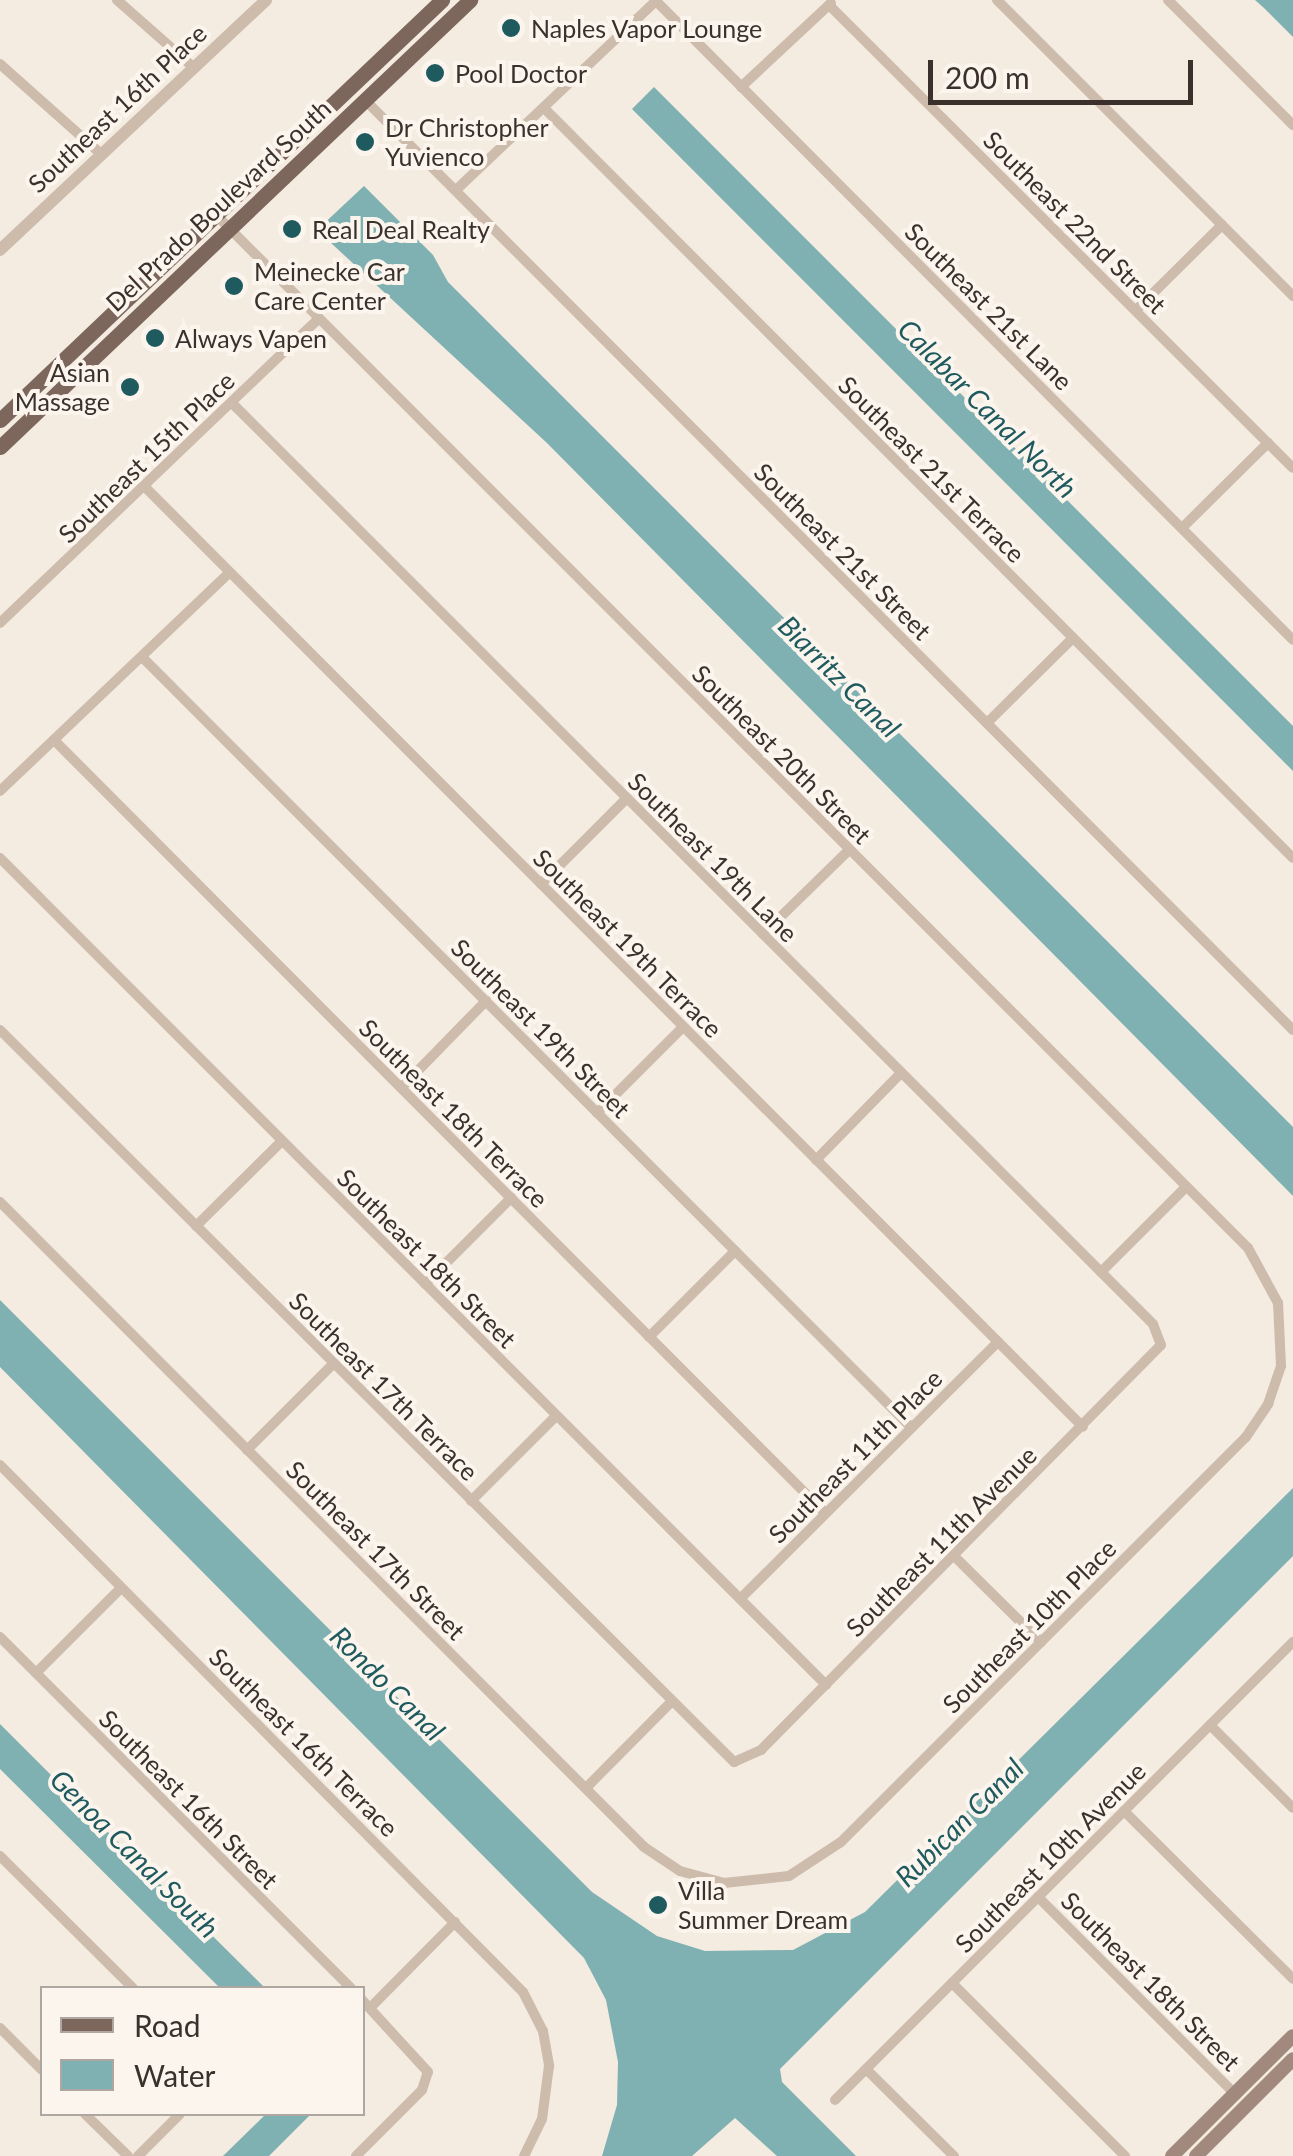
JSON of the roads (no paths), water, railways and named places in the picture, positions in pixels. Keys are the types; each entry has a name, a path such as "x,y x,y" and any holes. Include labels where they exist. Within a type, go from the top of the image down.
{"main road":[{"name":"Del Prado Boulevard South","path":"2,412 442,0"},
{"name":"Del Prado Boulevard South","path":"0,447 470,0"},
{"path":"365,100 370,81 422,19"},
{"path":"0,433 2,412"},
{"path":"1172,2156 1293,2036"},
{"path":"1196,2156 1293,2059"}],"street":[{"path":"117,0 193,67"},
{"name":"Southeast 16th Place","path":"3,241 266,0"},
{"path":"997,0 1293,296"},
{"path":"1168,0 1293,125"},
{"path":"456,190 656,1"},
{"name":"Southeast 21st Lane","path":"656,1 1293,640"},
{"path":"740,87 831,2"},
{"name":"Southeast 22nd Street","path":"831,2 1293,468"},
{"path":"0,64 101,154"},
{"name":"Southeast 21st Street","path":"365,100 1293,1030"},
{"name":"Southeast 21st Terrace","path":"544,108 1293,858"},
{"name":"Southeast 20th Street","path":"216,215 1259,1262 1278,1304 1283,1343"},
{"path":"1136,310 1222,225"},
{"name":"Southeast 15th Place","path":"0,623 318,318"},
{"name":"Southeast 19th Lane","path":"232,403 1153,1324 1162,1342"},
{"path":"1182,528 1268,443"},
{"name":"Southeast 19th Terrace","path":"144,486 1083,1427"},
{"path":"0,790 230,573"},
{"path":"987,724 1073,638"},
{"name":"Southeast 19th Street","path":"142,657 912,1427"},
{"name":"Southeast 18th Terrace","path":"54,740 826,1513"},
{"path":"541,884 626,799"},
{"path":"763,934 849,850"},
{"name":"Southeast 18th Street","path":"0,858 826,1684"},
{"path":"400,1088 486,1001"},
{"path":"596,1112 683,1026"},
{"name":"Southeast 17th Terrace","path":"0,1030 671,1702 726,1756 742,1762"},
{"path":"816,1160 902,1074"},
{"path":"196,1226 282,1141"},
{"path":"1101,1272 1186,1187"},
{"path":"425,1284 511,1198"},
{"name":"Southeast 17th Street","path":"0,1202 586,1788 670,1866 712,1882 748,1884"},
{"path":"649,1336 735,1251"},
{"name":"Southeast 11th Place","path":"740,1599 998,1342"},
{"name":"Southeast 11th Avenue","path":"742,1762 955,1556 1162,1342"},
{"name":"Southeast 10th Place","path":"748,1884 797,1873 833,1850 1256,1425 1276,1385 1283,1343"},
{"path":"247,1450 334,1364"},
{"path":"471,1501 556,1416"},
{"name":"Southeast 16th Terrace","path":"0,1466 523,1992 543,2031 549,2066 542,2119 524,2156"},
{"path":"955,1556 1041,1642"},
{"path":"36,1674 122,1588"},
{"name":"Southeast 16th Street","path":"0,1638 349,1986"},
{"name":"Southeast 10th Avenue","path":"835,2100 1293,1642"},
{"path":"586,1788 671,1702"},
{"path":"1210,1725 1293,1808"},
{"path":"1124,1811 1293,1979"},
{"path":"0,1856 131,1986"},
{"name":"Southeast 18th Street","path":"1038,1897 1235,2094"},
{"path":"356,2156 422,2090 428,2072 366,2004 455,1922"},
{"path":"952,1983 1126,2156"},
{"path":"0,2028 40,2068"},
{"path":"866,2068 954,2156"},
{"path":"88,2116 128,2156"},
{"path":"138,2156 178,2116"}],"water":[{"path":"1255,0 1293,0 1293,37 1264,8"},
{"path":"654,87 1293,726 1293,771 632,109"},
{"name":"Biarritz Canal","path":"364,186 433,255 448,282 1293,1127 1293,1196 547,443 317,230"},
{"name":"Rubican Canal","path":"0,1300 592,1892 657,1936 705,1951 793,1950 865,1912 1293,1488 1293,1556 780,2069 782,2082 856,2156 777,2156 735,2118 692,2156 602,2156 617,2105 618,2062 606,2000 584,1958 0,1367"},
{"path":"0,1724 263,1986 218,1986 0,1769"},
{"path":"264,2116 309,2116 269,2156 223,2156"}],"place":[{"name":"Naples Vapor Lounge","path":"511,28"},
{"name":"Pool Doctor","path":"435,73"},
{"name":"Dr Christopher Yuvienco","path":"365,142"},
{"name":"Real Deal Realty","path":"292,229"},
{"name":"Meinecke Car Care Center","path":"234,286"},
{"name":"Always Vapen","path":"155,338"},
{"name":"Asian Massage","path":"130,387"},
{"name":"Villa Summer Dream","path":"658,1905"}],"water label":[{"name":"Calabar Canal North","path":"988,408"},
{"name":"Rondo Canal","path":"388,1683"},
{"name":"Genoa Canal South","path":"135,1853"}]}
